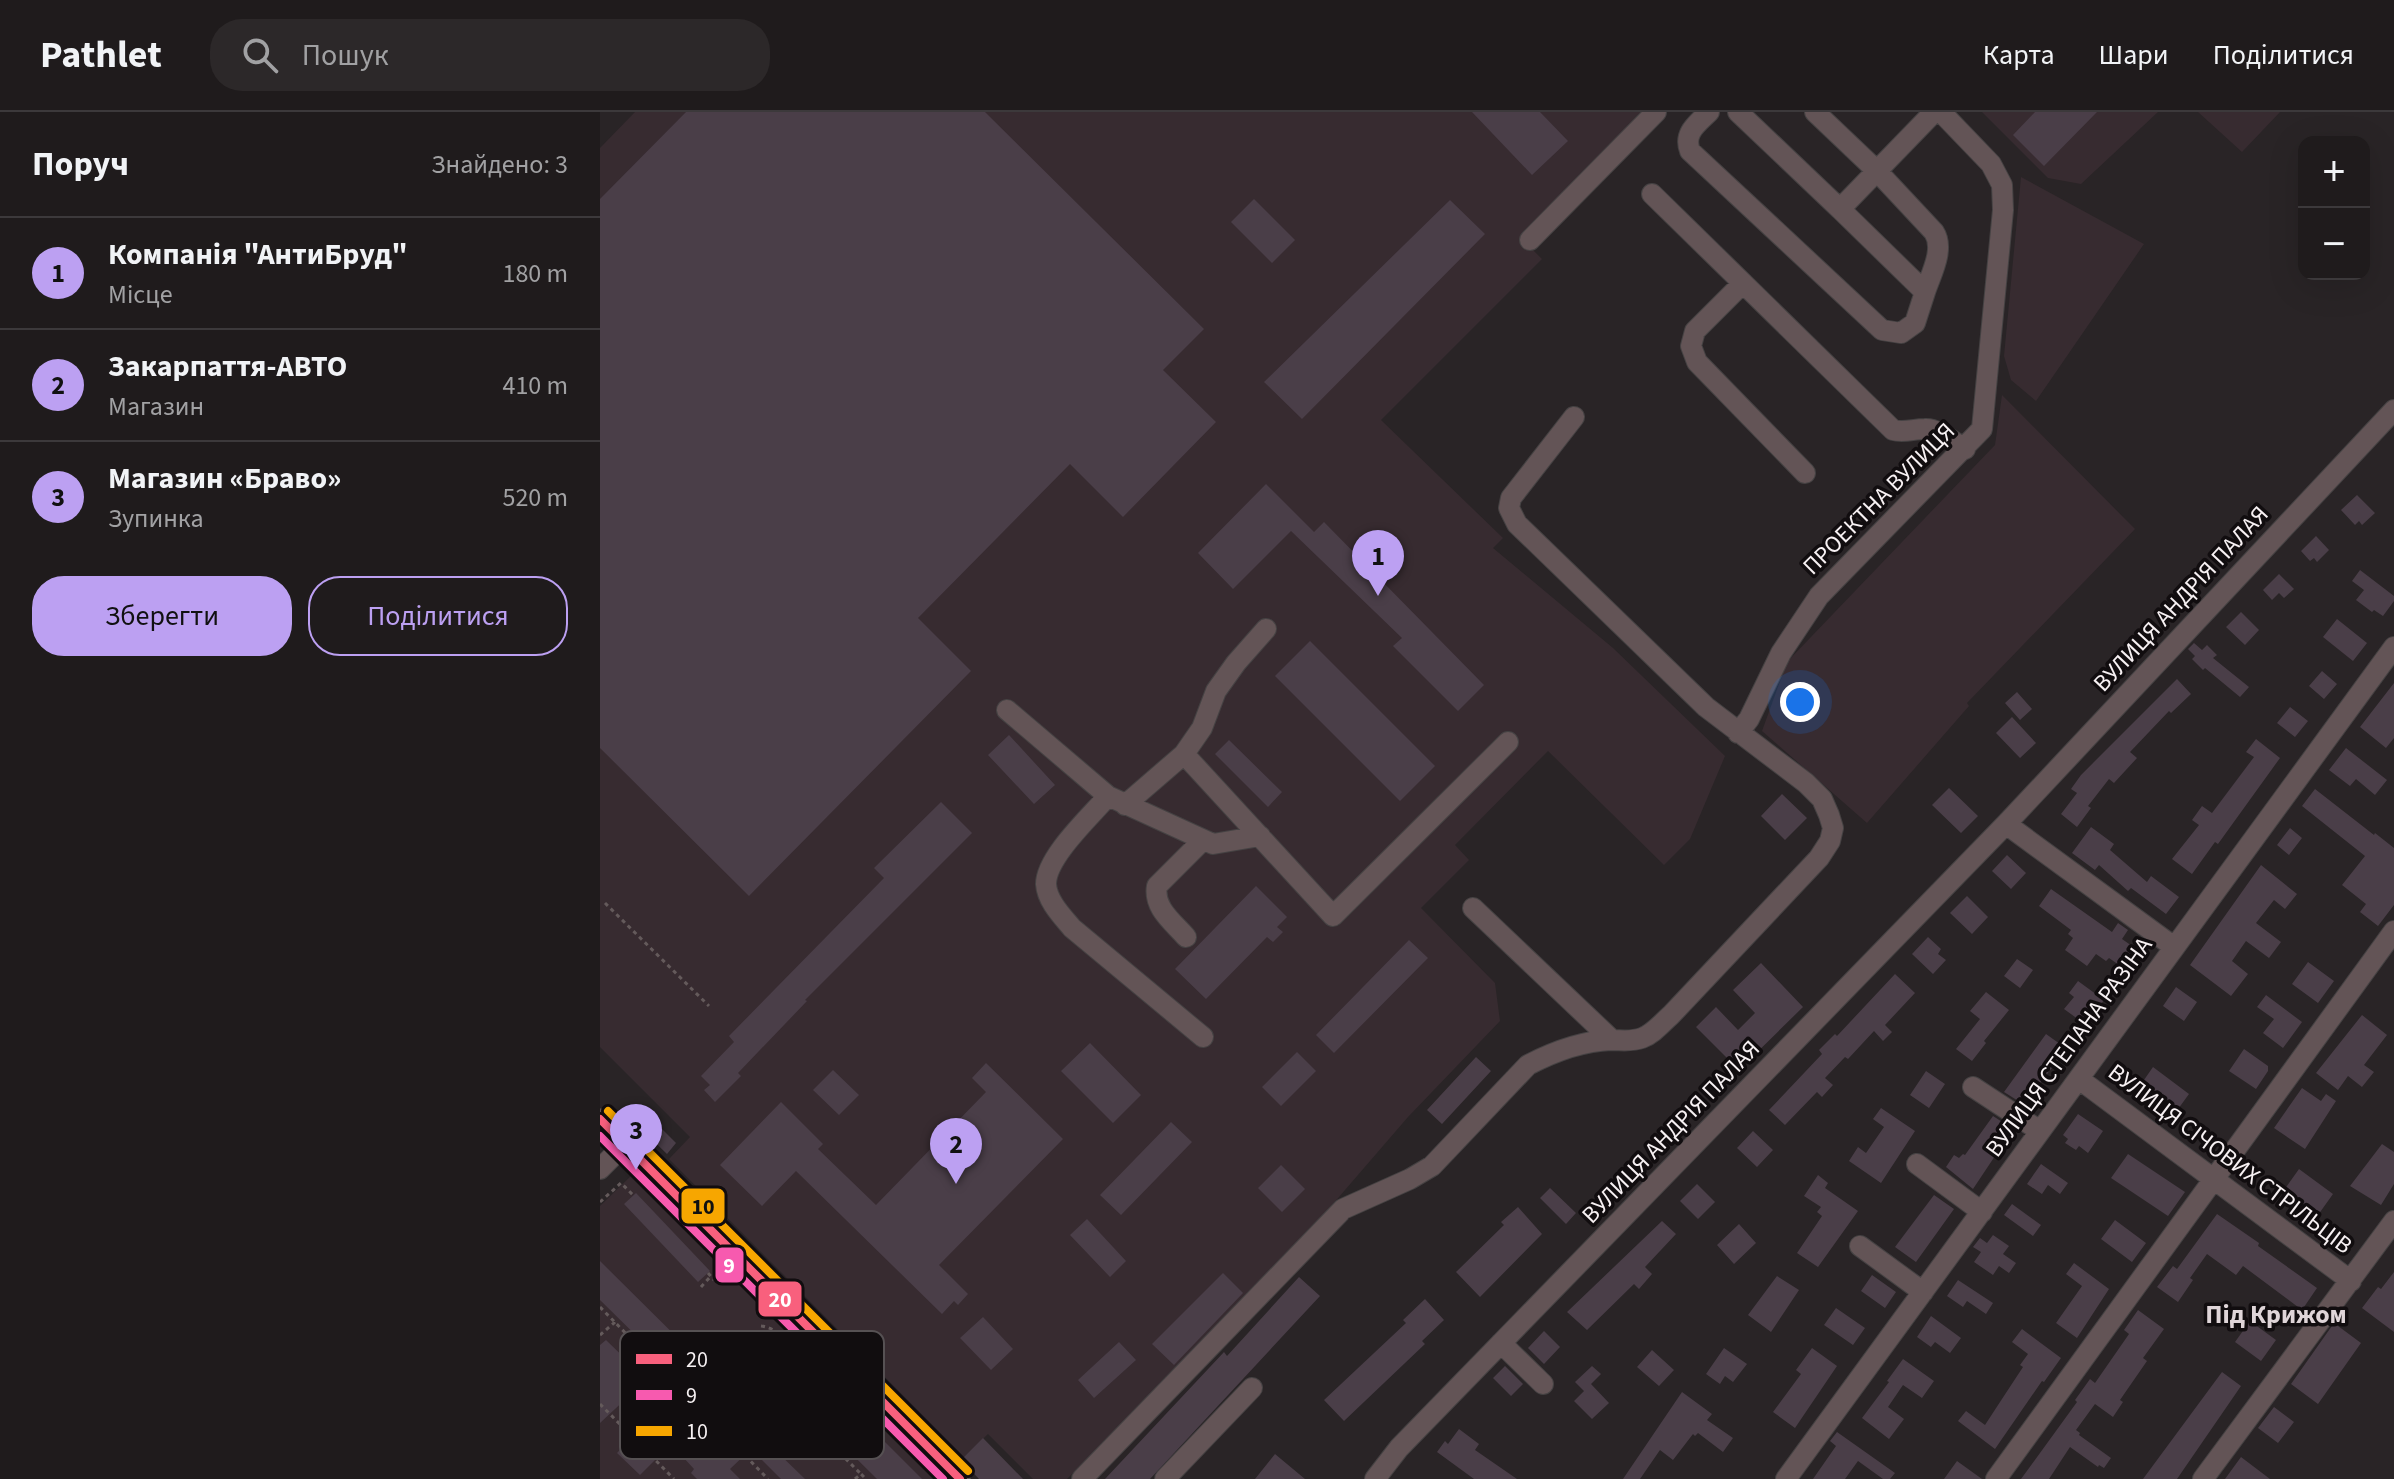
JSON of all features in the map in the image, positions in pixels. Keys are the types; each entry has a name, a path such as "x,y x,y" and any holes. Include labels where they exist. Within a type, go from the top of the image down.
{"street":[{"path":"1530,240 1656,112"},
{"path":"1709,112 1690,132 1687,142 1690,151 1882,330 1901,333 1915,323 1939,240 1877,171 1815,112"},
{"path":"1738,112 1925,292"},
{"path":"1840,209 1934,112"},
{"name":"ПРОЕКТНА ВУЛИЦЯ","path":"1738,733 1749,719 1781,653 1819,596 1978,436 1984,421 2003,210 2002,185 1991,164 1941,112"},
{"path":"1652,194 1893,430 1902,432 1927,428 1965,449"},
{"path":"1743,283 1695,331 1691,346 1697,362 1805,473"},
{"name":"ВУЛИЦЯ АНДРІЯ ПАЛАЯ","path":"1375,1479 1399,1448 2006,824 2394,410"},
{"path":"1082,1479 1343,1209 1432,1166 1528,1065 1584,1044 1631,1041 1649,1035 1798,881 1830,841 1833,828 1822,799 1806,783 1706,707 1517,524 1509,508 1511,498 1574,417"},
{"path":"1203,1037 1072,928 1054,906 1046,884 1052,861 1116,800 1184,754 1202,728 1216,691 1266,629"},
{"name":"ВУЛИЦЯ СТЕПАНА РАЗІНА","path":"1786,1479 2394,647"},
{"path":"1007,710 1116,800 1203,840 1223,844 1260,836"},
{"path":"1184,754 1333,916 1508,742"},
{"path":"2006,824 2174,947"},
{"path":"1186,937 1155,897 1157,886 1203,840"},
{"path":"1473,908 1612,1040"},
{"path":"1996,1479 2394,931"},
{"name":"ВУЛИЦЯ СІЧОВИХ СТРІЛЬЦІВ","path":"2079,1079 2351,1281"},
{"path":"1973,1087 2040,1131"},
{"path":"600,1119 812,1331"},
{"path":"600,1169 625,1144"},
{"path":"1917,1164 1982,1212"},
{"path":"2203,1479 2394,1221"},
{"path":"1860,1246 1923,1292"},
{"path":"1501,1343 1543,1384"},
{"path":"1165,1479 1252,1388"},
{"path":"884,1403 960,1479"}],"path":[{"path":"605,903 709,1006"},
{"path":"600,1202 621,1183 633,1195"},
{"path":"701,1287 711,1276"},
{"path":"600,1307 624,1331"},
{"path":"600,1335 615,1322"},
{"path":"761,1326 774,1331"},
{"path":"600,1404 620,1424"},
{"path":"654,1459 674,1479"},
{"path":"749,1459 768,1479"},
{"path":"846,1459 866,1479"},
{"path":"855,1479 861,1474"}],"shaded area":[{"path":"635,112 1645,112 1523,240 1542,259 1381,420 1503,538 1493,548 1613,648 1725,756 1690,839 1664,865 1548,751 1455,845 1469,860 1421,908 1495,983 1500,1021 1408,1117 1282,1263 1067,1479 1033,1479 988,1434 964,1457 884,1376 884,1331 839,1331 669,1159 690,1137 600,1047 600,148"},
{"path":"1982,112 2158,112 2081,184 2048,178"},
{"path":"2198,112 2280,112 2242,152"},
{"path":"2021,177 2144,244 2036,401 2011,380 2004,356"},
{"path":"2002,395 2135,529 1967,703 1969,706 1867,823 1762,731 1787,662 1995,445"},
{"path":"633,1174 794,1331 620,1331 620,1459 884,1459 884,1419 945,1479 600,1479 600,1206"}],"building":[{"path":"686,112 985,112 1204,329 1163,370 1216,422 1123,517 1070,464 918,618 971,671 749,896 600,748 600,199"},
{"path":"1472,112 1540,112 1568,141 1532,175"},
{"path":"2035,112 2097,112 2044,166 2013,135"},
{"path":"1254,199 1295,240 1272,263 1231,222"},
{"path":"1450,200 1485,234 1302,419 1264,382"},
{"path":"1266,484 1314,532 1324,522 1484,685 1458,711 1393,646 1402,638 1291,531 1233,589 1198,553"},
{"path":"2357,495 2375,513 2362,525 2359,521 2355,525 2341,510"},
{"path":"2316,536 2329,550 2317,562 2314,558 2310,561 2301,551"},
{"path":"2360,570 2394,596 2394,601 2383,616 2356,600 2364,590 2352,581"},
{"path":"2279,574 2294,589 2284,598 2279,593 2272,600 2263,590"},
{"path":"2241,612 2259,630 2245,645 2226,627"},
{"path":"2337,619 2367,643 2353,661 2323,637"},
{"path":"1310,641 1435,766 1400,801 1275,676"},
{"path":"2194,643 2202,650 2207,645 2217,655 2213,658 2249,687 2240,697 2192,659 2195,656 2188,649"},
{"path":"2322,671 2337,684 2324,699 2309,686"},
{"path":"2177,679 2191,694 2171,713 2169,711 2130,752 2137,758 2114,783 2109,779 2088,806 2091,808 2077,827 2061,814 2077,793 2071,789 2081,775"},
{"path":"2394,683 2394,738 2386,748 2360,727"},
{"path":"2017,692 2032,709 2020,720 2005,703"},
{"path":"2290,707 2308,721 2295,737 2277,723"},
{"path":"2012,717 2036,743 2020,758 1996,733"},
{"path":"1009,735 1055,785 1034,804 988,755"},
{"path":"2256,739 2280,758 2218,844 2215,842 2192,874 2172,859 2199,825 2192,820 2202,806 2212,813 2254,757 2246,752"},
{"path":"1229,740 1282,792 1268,807 1215,754"},
{"path":"2346,748 2387,780 2375,795 2356,779 2350,786 2329,770"},
{"path":"1949,788 1978,816 1961,833 1932,805"},
{"path":"2315,789 2394,848 2394,905 2378,926 2360,912 2366,904 2342,885 2365,856 2302,806"},
{"path":"1782,794 1807,818 1785,840 1761,816"},
{"path":"941,802 972,833 805,1000 715,1102 704,1090 710,1085 701,1076 734,1042 729,1036 884,878 874,868"},
{"path":"2091,827 2114,844 2110,850 2147,882 2151,876 2179,897 2166,914 2131,888 2128,891 2099,865 2095,870 2072,853"},
{"path":"2290,828 2302,838 2289,855 2277,845"},
{"path":"2007,855 2026,873 2011,889 1992,871"},
{"path":"2261,865 2297,894 2285,909 2274,900 2256,923 2281,942 2269,958 2246,941 2232,961 2248,974 2231,996 2190,965"},
{"path":"1256,886 1287,917 1277,927 1283,932 1273,942 1267,937 1206,999 1175,969"},
{"path":"2051,889 2112,932 2118,923 2128,930 2122,939 2142,953 2129,972 2109,958 2106,961 2096,954 2087,966 2065,950 2073,938 2068,934 2071,930 2039,906"},
{"path":"1967,896 1988,917 1972,934 1950,913"},
{"path":"1928,937 1941,949 1938,954 1946,960 1933,974 1912,954"},
{"path":"1409,940 1428,958 1334,1053 1316,1035"},
{"path":"2017,959 2033,970 2020,988 2004,976"},
{"path":"2308,962 2334,981 2318,1003 2292,984"},
{"path":"1761,963 1803,1007 1739,1070 1696,1027 1716,1007 1738,1030 1755,1013 1733,990"},
{"path":"1895,974 1915,993 1885,1025 1892,1032 1883,1041 1874,1031 1825,1078 1833,1085 1822,1097 1817,1092 1785,1125 1769,1110 1822,1054 1819,1050 1835,1034 1837,1036"},
{"path":"2078,981 2104,1000 2086,1025 2064,1009 2074,997 2069,993"},
{"path":"2176,987 2197,1002 2184,1021 2163,1006"},
{"path":"1986,992 2009,1010 1972,1061 1956,1049 1980,1019 1970,1011"},
{"path":"2266,995 2302,1022 2283,1048 2263,1033 2274,1019 2257,1007"},
{"path":"2362,1015 2387,1035 2364,1065 2374,1072 2362,1087 2348,1076 2338,1090 2316,1073"},
{"path":"2046,1034 2067,1049 2036,1088 2042,1093 2031,1109 2004,1092"},
{"path":"1090,1043 1141,1095 1113,1123 1061,1071"},
{"path":"2244,1049 2268,1066 2256,1089 2229,1071"},
{"path":"1297,1052 1316,1071 1281,1106 1262,1087"},
{"path":"1476,1057 1491,1071 1442,1124 1427,1110"},
{"path":"986,1063 1063,1139 939,1265 968,1294 958,1305 954,1301 942,1314 796,1171 762,1206 720,1165 781,1102 823,1144 818,1149 876,1205 986,1092 972,1078"},
{"path":"2153,1067 2189,1094 2173,1116 2137,1090"},
{"path":"833,1070 859,1095 839,1115 813,1090"},
{"path":"1926,1071 1945,1084 1929,1108 1910,1095"},
{"path":"2302,1088 2321,1101 2326,1094 2336,1101 2305,1149 2274,1128"},
{"path":"1881,1108 1915,1131 1881,1183 1849,1161 1858,1147 1866,1153 1884,1127 1873,1119"},
{"path":"645,1112 676,1143 667,1154 635,1123"},
{"path":"2078,1114 2103,1131 2088,1153 2079,1146 2076,1150 2065,1143 2068,1139 2063,1135"},
{"path":"1993,1116 2013,1129 1973,1189 1946,1167 1954,1155 1959,1158 1965,1155"},
{"path":"1171,1122 1192,1142 1121,1215 1100,1195"},
{"path":"1753,1131 1773,1150 1757,1167 1737,1148"},
{"path":"2382,1144 2394,1152 2394,1184 2381,1205 2350,1186"},
{"path":"2128,1154 2185,1192 2168,1216 2111,1178"},
{"path":"2041,1164 2068,1183 2060,1194 2048,1185 2042,1194 2027,1184"},
{"path":"1281,1165 1305,1189 1282,1212 1258,1188"},
{"path":"2299,1169 2333,1194 2318,1215 2284,1190"},
{"path":"1818,1175 1828,1183 1825,1188 1858,1211 1818,1267 1797,1253 1822,1216 1817,1212 1821,1207 1804,1196"},
{"path":"1697,1184 1715,1202 1698,1219 1680,1201"},
{"path":"1550,1188 1576,1213 1566,1224 1540,1198"},
{"path":"636,1193 710,1271 698,1282 624,1204"},
{"path":"1934,1195 1954,1209 1916,1262 1895,1247"},
{"path":"2012,1204 2041,1225 2033,1236 2004,1215"},
{"path":"1518,1207 1542,1234 1480,1297 1456,1272"},
{"path":"2217,1214 2317,1288 2302,1310 2243,1266 2236,1275 2207,1254 2178,1302 2157,1287 2173,1266 2177,1269"},
{"path":"1087,1219 1126,1261 1110,1277 1070,1235"},
{"path":"2115,1220 2146,1243 2132,1262 2101,1239"},
{"path":"1662,1221 1676,1234 1645,1267 1652,1274 1639,1289 1634,1284 1587,1330 1567,1312"},
{"path":"1739,1224 1756,1243 1734,1264 1717,1245"},
{"path":"1993,1235 2009,1246 2003,1254 2016,1263 2009,1273 1999,1266 1993,1275 1974,1262 1981,1252 1973,1247 1980,1238 1987,1243"},
{"path":"600,1261 671,1331 632,1331 600,1300"},
{"path":"2074,1263 2109,1289 2077,1338 2056,1323 2082,1286 2066,1274"},
{"path":"2394,1272 2394,1332 2362,1308"},
{"path":"1223,1273 1243,1293 1174,1365 1152,1344"},
{"path":"1872,1275 1896,1292 1885,1308 1861,1291"},
{"path":"1777,1276 1799,1290 1771,1332 1748,1315"},
{"path":"1299,1277 1320,1296 1150,1479 1105,1479 1224,1352 1227,1356"},
{"path":"1958,1280 1993,1303 1986,1314 1967,1301 1963,1307 1947,1296"},
{"path":"1425,1299 1444,1320 1422,1341 1425,1344 1344,1421 1324,1400 1406,1323 1403,1320"},
{"path":"1836,1308 1865,1328 1853,1345 1824,1325"},
{"path":"2138,1310 2164,1329 2143,1358 2147,1361 2120,1400 2123,1402 2113,1417 2095,1404 2076,1430 2111,1458 2104,1468 2098,1467 2070,1447 2049,1479 2021,1479 2090,1379 2095,1383 2129,1334 2124,1330"},
{"path":"1931,1316 1961,1338 1950,1353 1935,1342 1931,1347 1917,1337"},
{"path":"983,1317 1013,1349 991,1370 960,1338"},
{"path":"2250,1321 2276,1340 2261,1361 2235,1342"},
{"path":"2334,1323 2361,1343 2318,1404 2291,1384"},
{"path":"2022,1329 2061,1358 1995,1449 1958,1421 1966,1411 1985,1425 2023,1367 2020,1365 2028,1354 2012,1342"},
{"path":"1544,1331 1560,1347 1544,1364 1528,1348"},
{"path":"606,1340 620,1354 620,1404 600,1423 600,1345"},
{"path":"1119,1342 1136,1360 1094,1398 1078,1380"},
{"path":"1724,1348 1747,1364 1733,1382 1725,1376 1720,1384 1706,1374"},
{"path":"1812,1348 1837,1366 1795,1428 1773,1412 1801,1374 1796,1370"},
{"path":"1652,1350 1674,1370 1659,1386 1637,1367"},
{"path":"1903,1359 1934,1381 1922,1398 1903,1385 1888,1407 1904,1419 1889,1439 1862,1418"},
{"path":"1505,1366 1523,1384 1511,1396 1493,1378"},
{"path":"1592,1366 1601,1374 1591,1384 1609,1403 1592,1419 1574,1401 1584,1391 1575,1382"},
{"path":"2222,1372 2241,1386 2177,1479 2143,1479"},
{"path":"1682,1392 1712,1414 1707,1420 1733,1438 1723,1452 1698,1433 1693,1434 1673,1460 1660,1450 1640,1479 1623,1479"},
{"path":"2274,1407 2294,1422 2278,1443 2258,1428"},
{"path":"1459,1429 1479,1444 1475,1450 1517,1479 1474,1479 1437,1452 1445,1441 1448,1444"},
{"path":"1837,1432 1895,1473 1890,1479 1883,1479 1858,1461 1845,1479 1813,1479 1836,1446 1830,1441"},
{"path":"983,1438 1023,1479 979,1479 961,1460"},
{"path":"884,1441 922,1479 877,1479 857,1459 884,1459"},
{"path":"1275,1454 1305,1479 1255,1479"},
{"path":"2241,1457 2270,1479 2225,1479"},
{"path":"623,1459 656,1459 640,1475"},
{"path":"685,1459 740,1459 730,1469 740,1479 697,1479 691,1473 694,1469"},
{"path":"761,1459 784,1459 805,1479 781,1479"},
{"path":"1957,1461 1982,1479 1944,1479"}],"transit line":[{"name":"10","path":"608,1111 828,1331"},
{"name":"20","path":"600,1119 812,1331"},
{"name":"9","path":"600,1136 795,1331"},
{"name":"10","path":"884,1387 968,1471"},
{"name":"20","path":"884,1403 960,1479"},
{"name":"9","path":"884,1420 943,1479"}],"place":[{"name":"Компанія \"АнтиБруд\"","path":"1378,596"},
{"name":"Магазин «Браво»","path":"636,1170"},
{"name":"Закарпаття-АВТО","path":"956,1184"}],"district":[{"name":"Під Крижом","path":"2276,1314"}]}
